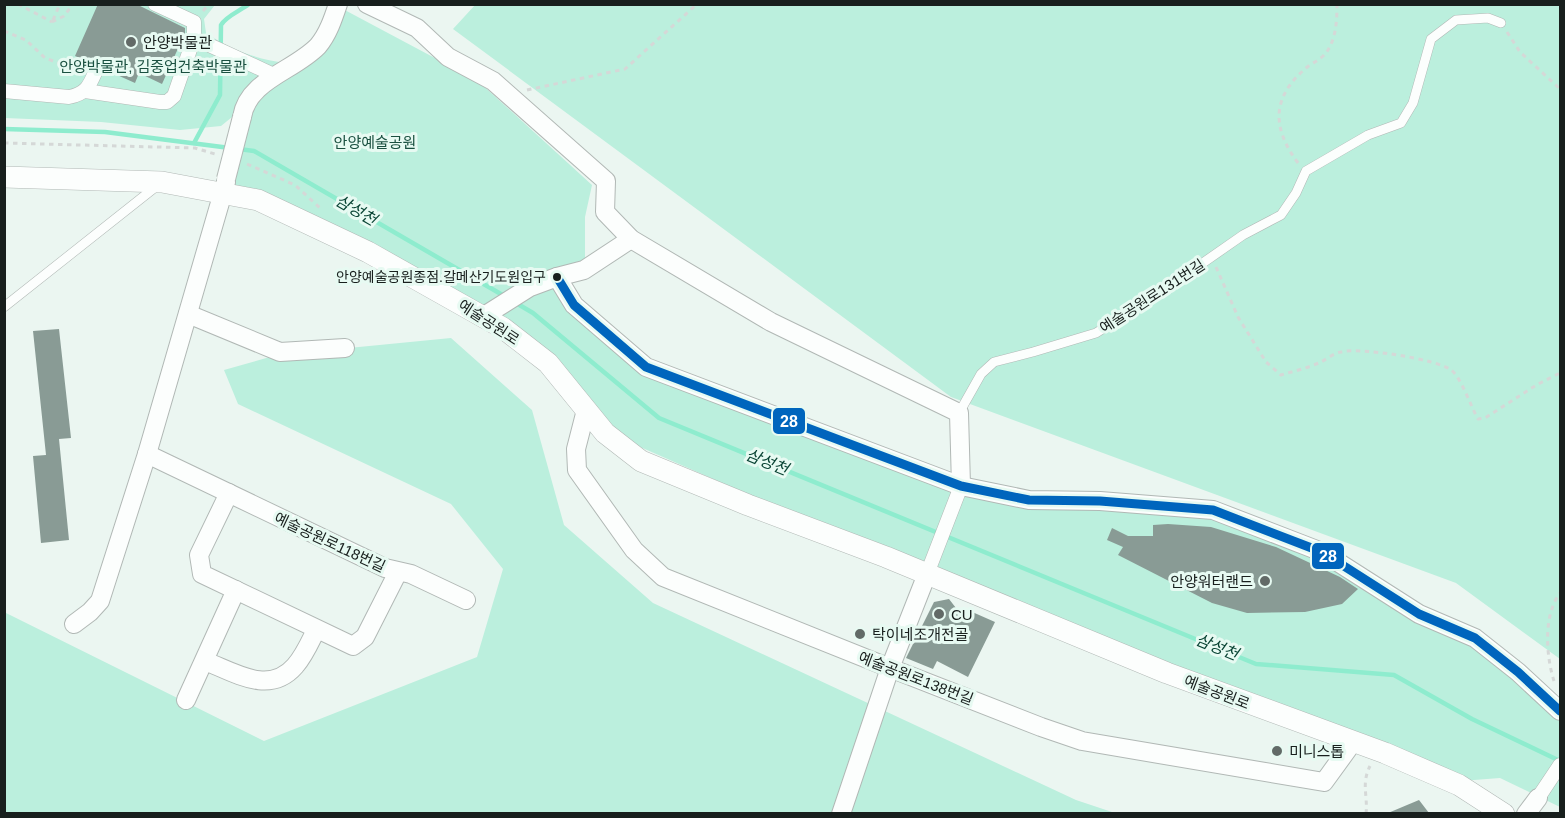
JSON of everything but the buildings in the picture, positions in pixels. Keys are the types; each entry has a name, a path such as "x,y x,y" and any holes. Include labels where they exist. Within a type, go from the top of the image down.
{"street":[{"path":"4,91 69,97 85,92 167,102 177,90 194,38 194,22 155,4"},
{"path":"74,624 100,601 147,454 188,314 225,186 244,107 251,94 316,48 325,37 338,4"},
{"path":"367,4 417,28 448,57 493,81 606,181 605,212 631,239 771,322 959,413 958,494 890,668 841,813"},
{"path":"194,38 276,76"},
{"path":"85,92 96,70"},
{"name":"예술공원로","path":"4,177 225,186 268,204 490,312 549,363 605,433 641,461 748,505 931,566 1167,673 1375,750 1459,785 1504,813"},
{"path":"490,312 530,288 557,277 584,270 631,239"},
{"path":"557,277 574,305 646,367 958,494 1029,501 1100,501 1212,510 1322,552 1419,614 1475,638 1518,672 1560,711"},
{"path":"188,314 280,352 345,348"},
{"name":"예술공원로138번길","path":"586,410 576,449 577,470 634,550 663,577 890,668 1082,741 1324,782 1353,742"},
{"name":"예술공원로118번길","path":"147,454 385,568 398,572 365,637 353,646 202,574 199,555 229,494"},
{"path":"398,572 411,574 466,600"},
{"path":"186,700 236,590"},
{"path":"205,661 244,678 265,682 283,675 294,667 316,630"},
{"path":"1526,813 1560,765"}],"lane":[{"path":"1306,171 1368,135 1401,123 1413,104 1431,39 1456,20 1488,18 1501,23"},
{"name":"예술공원로131번길","path":"959,413 981,374 993,362 1096,333 1244,235 1281,215 1296,194 1306,171"},
{"path":"4,307 162,182"}],"path":[{"path":"18,4 52,22"},
{"path":"52,22 60,4"},
{"path":"52,22 64,16 74,4"},
{"path":"508,94 625,69 697,4"},
{"path":"1306,171 1291,154 1278,123 1279,110 1290,85 1305,69 1325,54 1333,38 1337,22 1337,4"},
{"path":"1501,23 1520,52 1560,89"},
{"path":"4,31 26,40 45,58 96,70"},
{"path":"1210,258 1220,273 1238,317 1266,362 1281,375 1300,370 1342,351 1375,352 1417,358 1451,370 1462,384 1468,402 1478,418 1485,418 1538,384 1560,373"},
{"path":"1556,690 1549,668 1549,631 1551,612 1560,593"},
{"path":"1366,813 1364,784 1375,750"}],"green space":[{"path":"476,4 1560,5 1560,659 1456,583 951,397 453,29"},
{"name":"안양박물관, 김중업건축박물관","path":"5,5 215,5 204,19 206,33 244,53 286,63 237,113 221,126 180,130 101,122 5,118"},
{"name":"안양예술공원","path":"341,8 478,81 592,185 585,217 585,269 558,276 647,366 962,485 1214,509 1476,637 1560,707 1560,807 1500,778 1461,781 928,573 606,432 504,327 224,192 243,116 293,65"},
{"path":"451,338 532,410 564,525 653,603 1076,800 1115,813 5,813 4,612 264,741 477,657 503,569 451,504 238,404 224,370 277,355"}],"waterway":[{"path":"194,143 220,95 221,25 230,16 249,4"},
{"name":"삼성천","path":"4,129 105,132 230,148"},
{"name":"삼성천","path":"239,149 254,151 506,297"},
{"name":"삼성천","path":"516,303 533,313 659,418 1256,664 1394,675 1472,719 1560,761"}],"transit line":[{"name":"28","path":"557,277 574,305 646,367 961,486 1029,500 1100,501 1213,510 1322,552 1419,614 1475,638 1518,672 1560,711"}],"place":[{"name":"안양박물관","path":"131,42"},
{"name":"안양예술공원종점.갈메산기도원입구","path":"557,277"},
{"name":"안양워터랜드","path":"1265,581"},
{"name":"CU","path":"939,614"},
{"name":"탁이네조개전골","path":"860,634"},
{"name":"미니스톱","path":"1277,751"}]}
